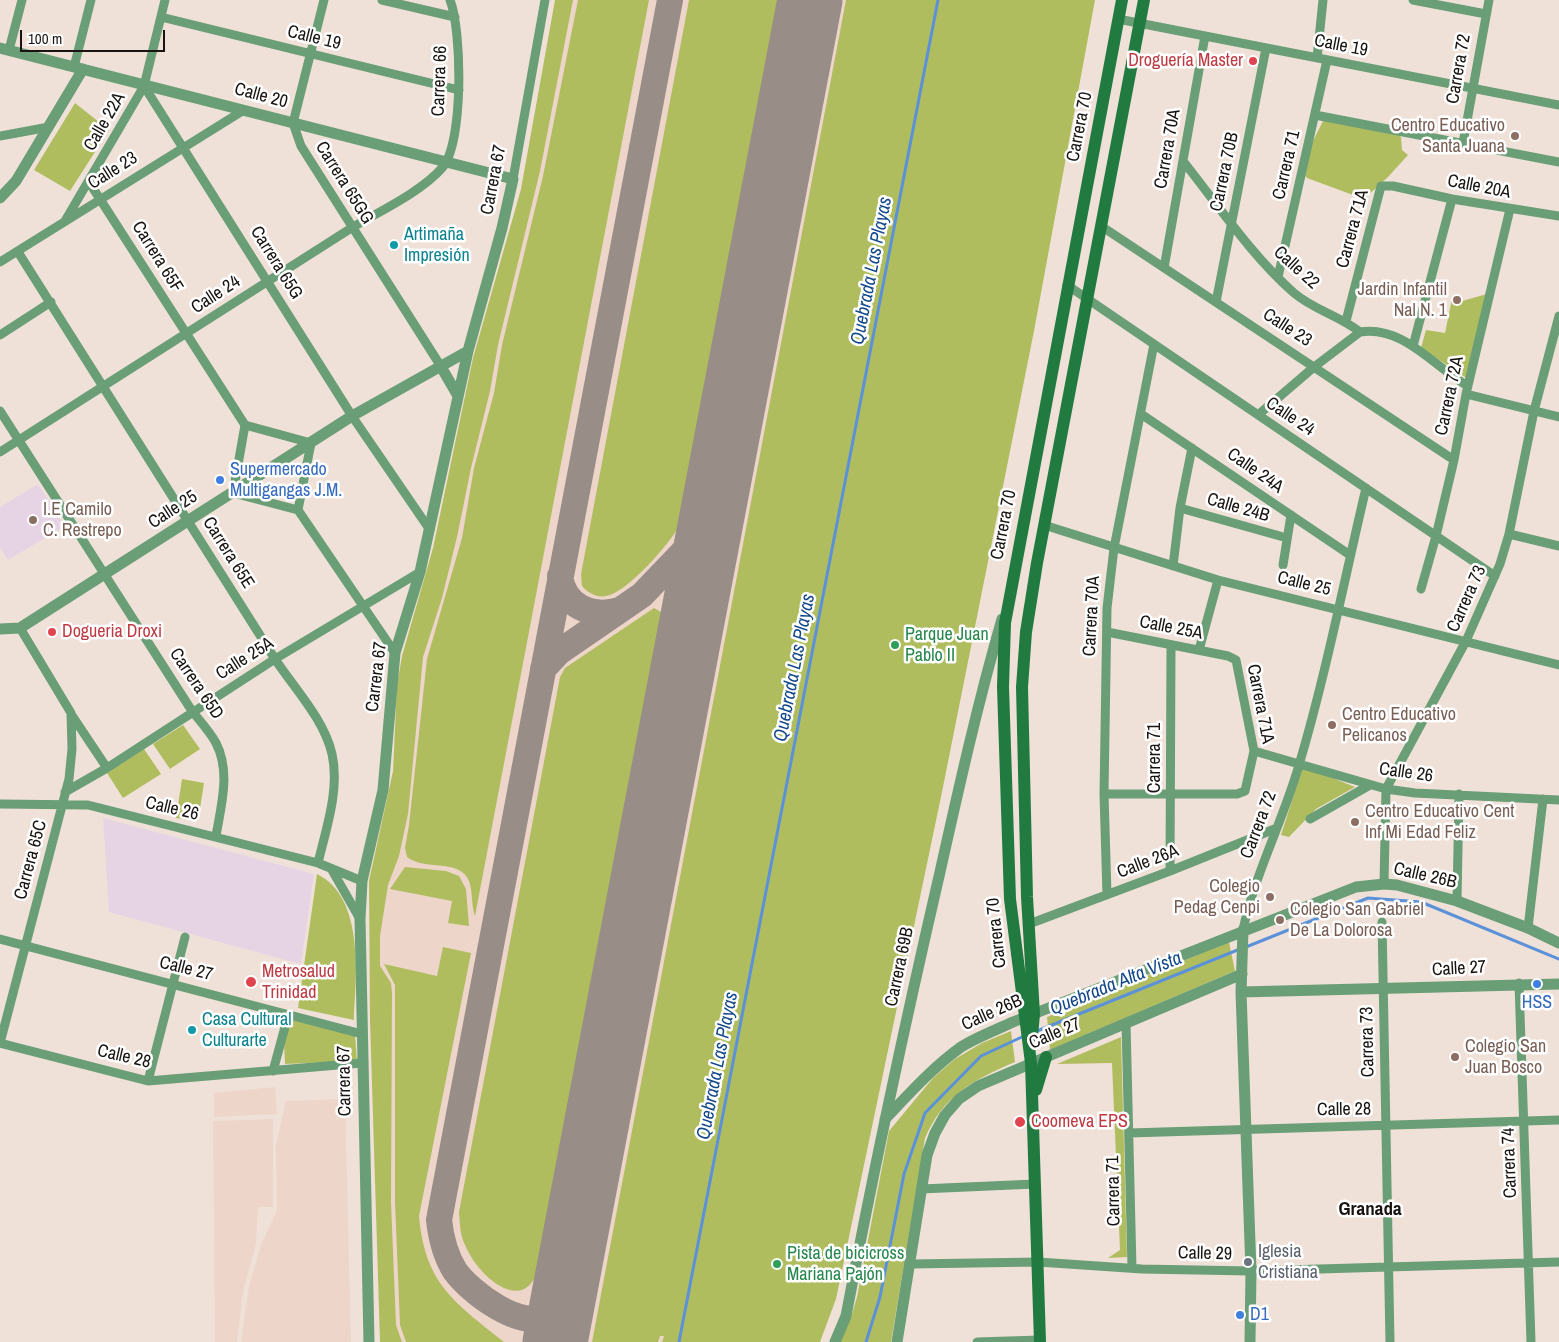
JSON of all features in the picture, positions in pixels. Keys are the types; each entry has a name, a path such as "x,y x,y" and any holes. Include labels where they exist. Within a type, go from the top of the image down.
{"main road":[{"name":"Carrera 70","path":"1030,1028 1010,899 1004,687 1007,601 1122,0"},
{"name":"Carrera 70","path":"1040,1341 1022,687 1026,632 1044,525 1144,0"},
{"path":"1032,1102 1046,1057"}],"street":[{"path":"5,49 22,0"},
{"path":"0,198 16,181 49,127 79,68 91,0"},
{"path":"144,86 165,0"},
{"path":"293,123 324,0"},
{"path":"382,0 455,17"},
{"name":"Carrera 66","path":"446,162 453,136 459,90 458,39 450,0"},
{"name":"Carrera 67","path":"369,1342 362,1063 360,919 362,881 383,790 395,653 420,572 468,351 502,228 513,179 545,0"},
{"path":"1317,58 1323,0"},
{"path":"1413,0 1486,14"},
{"name":"Carrera 72","path":"1463,143 1489,0"},
{"name":"Calle 19","path":"160,17 459,90"},
{"name":"Calle 19","path":"1118,19 1559,104"},
{"name":"Carrera 70A","path":"1164,268 1205,36"},
{"name":"Carrera 70B","path":"1216,302 1266,48"},
{"name":"Calle 20","path":"5,49 513,179"},
{"name":"Carrera 71","path":"1278,277 1327,60"},
{"name":"Carrera 65G","path":"144,86 352,416 430,530"},
{"name":"Calle 22A","path":"63,224 144,86"},
{"name":"Calle 23","path":"0,262 244,110"},
{"path":"1315,115 1559,162"},
{"name":"Carrera 65GG","path":"293,123 301,146 440,365"},
{"path":"0,136 49,127"},
{"name":"Calle 22","path":"1182,161 1278,277 1296,294 1327,313 1346,321 1360,332"},
{"name":"Calle 24","path":"0,452 353,227 410,193 436,174 446,162"},
{"name":"Carrera 65F","path":"89,182 245,425"},
{"name":"Carrera 71A","path":"1346,321 1379,189 1385,185 1393,186"},
{"name":"Calle 20A","path":"1393,186 1452,199 1559,216"},
{"path":"1414,346 1452,199"},
{"name":"Carrera 72A","path":"1421,589 1454,460 1467,390 1510,209"},
{"name":"Calle 23","path":"1101,226 1454,460"},
{"name":"Carrera 65E","path":"18,252 104,385 275,659 318,721 332,754 334,779 318,863"},
{"name":"Calle 24","path":"1067,285 1495,576"},
{"path":"0,335 51,302"},
{"name":"Carrera 73","path":"1384,884 1386,789 1466,641 1495,576 1509,534 1534,411 1559,316"},
{"path":"1258,415 1314,367 1360,332 1378,332 1414,346 1467,390 1559,417"},
{"name":"Carrera 70A","path":"1107,895 1104,794 1107,632 1114,548 1154,344"},
{"name":"Calle 25","path":"0,629 20,628 352,416 468,351"},
{"path":"440,365 458,396"},
{"name":"Carrera 65D","path":"0,411 192,711 216,742 222,761 224,790 216,836"},
{"name":"Calle 24A","path":"1141,414 1350,555"},
{"path":"298,510 311,443 245,425 233,493 298,510 395,653"},
{"path":"1173,566 1180,508 1192,448"},
{"name":"Carrera 72","path":"1250,1342 1251,1271 1244,1129 1241,992 1243,934 1254,887 1278,828 1300,763 1339,610 1366,488"},
{"name":"Calle 24B","path":"1180,508 1287,538"},
{"path":"1283,566 1291,515"},
{"name":"Calle 25","path":"1044,525 1218,580 1559,665"},
{"path":"1509,534 1559,546"},
{"name":"Calle 25A","path":"66,792 107,768 192,711 275,659 362,605 420,572"},
{"path":"1199,650 1218,580"},
{"name":"Carrera 69B","path":"834,1342 846,1316 885,1119 979,702 1007,601"},
{"name":"Carrera 65C","path":"20,628 71,713 107,768"},
{"name":"Calle 25A","path":"1107,632 1228,656"},
{"name":"Carrera 71","path":"1170,871 1171,645"},
{"name":"Carrera 71A","path":"1171,796 1229,795 1244,791 1254,751 1236,660 1228,656"},
{"name":"Carrera 65C","path":"0,1043 66,792 72,749 71,713"},
{"name":"Calle 26","path":"1254,751 1386,789 1415,793 1559,800"},
{"path":"1310,819 1370,785"},
{"path":"1104,794 1171,796"},
{"path":"1457,901 1459,794"},
{"path":"1528,928 1543,800"},
{"name":"Calle 26","path":"0,804 88,805 318,863 362,881"},
{"name":"Calle 26A","path":"1029,924 1278,828"},
{"path":"332,870 360,919"},
{"name":"Calle 26B","path":"885,1119 926,1076 962,1046 1030,1028 1243,934 1356,887 1384,884 1457,901 1528,928 1559,944"},
{"name":"Carrera 73","path":"1382,922 1390,1342"},
{"path":"148,1081 185,937"},
{"name":"Calle 27","path":"0,939 362,1034"},
{"name":"Calle 27","path":"921,1189 929,1149 945,1115 960,1099 978,1086 1242,974"},
{"name":"Calle 27","path":"1241,992 1383,989 1520,983 1559,984"},
{"name":"Carrera 74","path":"1520,983 1531,1342"},
{"path":"273,1071 288,1016"},
{"name":"Carrera 71","path":"1126,1023 1132,1268"},
{"name":"Calle 28","path":"0,1043 148,1081 362,1063"},
{"name":"Calle 28","path":"1129,1133 1559,1120"},
{"path":"897,1342 911,1264 921,1189 1035,1184"},
{"name":"Calle 29","path":"911,1264 1038,1262 1132,1268 1251,1271 1559,1262"},
{"name":"Carrera 72","path":"1251,1271 1255,1281 1256,1342"},
{"path":"977,1342 1040,1341"}],"shaded area":[{"path":"564,0 942,0 688,1342 386,1342 374,918 405,686 529,182"},
{"path":"38,484 65,526 8,560 0,548 0,507"},
{"path":"103,818 314,874 301,964 109,912"},
{"path":"275,1087 277,1114 214,1117 214,1093"},
{"path":"345,1099 351,1342 241,1342 249,1286 261,1245 277,1210 276,1145 286,1101"},
{"path":"273,1119 273,1207 258,1207 256,1244 243,1292 237,1342 215,1342 213,1121"}],"green space":[{"path":"555,0 573,0 540,171 498,345 490,391 471,468 457,537 442,598 423,657 408,814 399,856 388,885 380,936 380,966 391,983 392,993 391,1202 396,1325 402,1342 380,1342 370,1020 369,881 393,771 397,685 402,656 433,548 473,358 521,189"},
{"path":"578,0 649,0 475,916 469,881 464,874 450,867 414,861 407,857 405,848 427,659 462,538 474,468 494,393 502,345 543,176"},
{"path":"689,0 778,0 679,526 658,554 628,584 610,595 598,596 582,586 581,574"},
{"name":"Parque Juan Pablo II","path":"846,0 1095,0 1034,331 942,792 836,1299 820,1342 662,1342 664,1336 660,1336 658,1342 592,1342"},
{"path":"75,103 109,130 70,191 34,170"},
{"path":"1325,117 1390,129 1401,137 1402,150 1408,155 1364,199 1307,178 1305,176 1310,147"},
{"path":"1487,294 1468,379 1421,348 1426,330 1445,333 1452,299 1462,301"},
{"path":"654,608 661,612 662,618 543,1262 535,1278 526,1288 513,1291 496,1284 474,1262 463,1239 459,1212 560,677 565,668"},
{"path":"183,725 200,749 170,769 153,744"},
{"path":"144,749 161,774 123,798 107,773"},
{"path":"1303,766 1355,787 1316,809 1289,837 1281,835"},
{"path":"182,779 204,783 198,821 176,818"},
{"path":"405,867 446,871 459,876 466,889 469,926 448,923 452,901 390,889"},
{"path":"317,874 332,885 343,901 350,919 356,961 354,1020 298,1008"},
{"path":"1229,942 1235,971 1050,1050 1047,1017"},
{"path":"443,947 471,953 419,1216 422,1239 435,1275 445,1290 470,1315 504,1342 406,1342 400,1325 395,1202 395,985 384,964 437,976"},
{"path":"290,1019 355,1035 357,1061 285,1064 284,1042"},
{"path":"1011,1031 1015,1062 986,1075 961,1091 941,1111 925,1138 891,1342 840,1342 857,1297 889,1131 933,1078 955,1059 982,1043"},
{"path":"1121,1037 1127,1257 1108,1258 1120,1250 1112,1063 1057,1064"}],"waterway":[{"name":"Quebrada Las Playas","path":"679,1342 938,0"},
{"name":"Quebrada Alta Vista","path":"1246,947 1368,898 1421,902 1559,959"},
{"name":"Quebrada Alta Vista","path":"1037,1031 1240,949"},
{"name":"Quebrada Alta Vista","path":"866,1342 880,1297 904,1174 925,1113 981,1056 1024,1036"}],"taxiway":[{"path":"564,1295 550,1314 539,1318 526,1318 498,1308 472,1289 455,1271 444,1246 439,1220 670,0"},
{"path":"543,669 559,652 642,595 710,524"},
{"path":"560,576 567,596 581,608 599,612 620,610"}],"runway":[{"path":"555,1342 810,0"}],"place":[{"name":"Droguería Master","path":"1253,61"},
{"name":"Centro Educativo Santa Juana","path":"1515,136"},
{"name":"Artimaña Impresión","path":"394,245"},
{"name":"Jardin Infantil Nal N. 1","path":"1457,300"},
{"name":"Supermercado Multigangas J.M.","path":"220,480"},
{"name":"I.E Camilo C. Restrepo","path":"33,520"},
{"name":"Dogueria Droxi","path":"52,632"},
{"name":"Parque Juan Pablo II","path":"895,645"},
{"name":"Centro Educativo Pelicanos","path":"1332,725"},
{"name":"Centro Educativo Cent Inf Mi Edad Feliz","path":"1355,822"},
{"name":"Colegio Pedag Cenpi","path":"1270,897"},
{"name":"Colegio San Gabriel De La Dolorosa","path":"1280,920"},
{"name":"Metrosalud Trinidad","path":"251,982"},
{"name":"HSS","path":"1537,984"},
{"name":"Casa Cultural Culturarte","path":"192,1030"},
{"name":"Colegio San Juan Bosco","path":"1455,1057"},
{"name":"Coomeva EPS","path":"1020,1122"},
{"name":"Iglesia Cristiana","path":"1248,1262"},
{"name":"Pista de bicicross Mariana Pajón","path":"777,1264"},
{"name":"D1","path":"1240,1315"}],"district":[{"name":"Granada","path":"1370,1210"}]}
